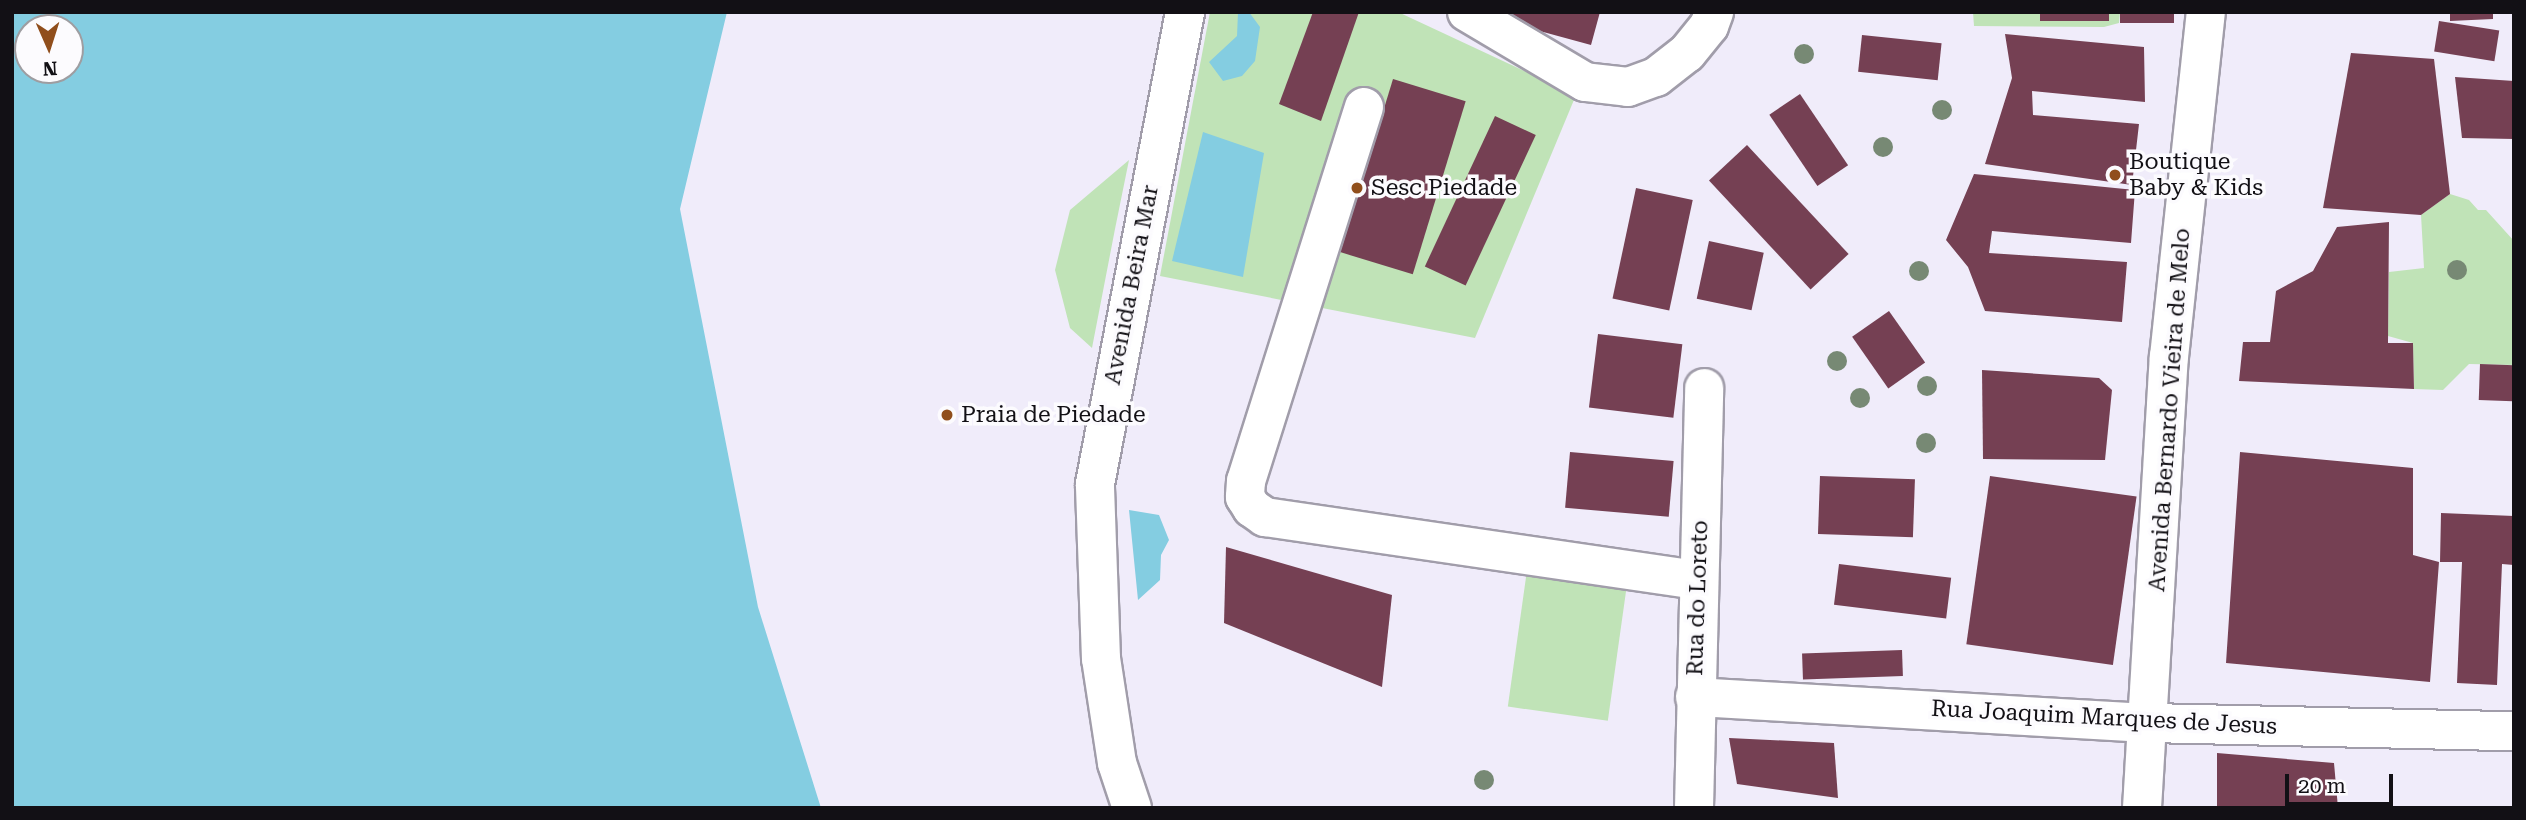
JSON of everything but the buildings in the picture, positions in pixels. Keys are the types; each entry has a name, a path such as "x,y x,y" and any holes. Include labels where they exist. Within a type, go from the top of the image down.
{"street":[{"name":"Avenida Beira Mar","path":"1132,808 1117,764 1101,659 1095,484 1185,12"},
{"path":"1467,12 1585,82 1628,87 1656,77 1688,53 1709,26 1714,12"},
{"name":"Avenida Bernardo Vieira de Melo","path":"2142,808 2169,357 2206,12"},
{"path":"1364,107 1246,481 1245,498 1252,509 1265,517 1698,580"},
{"name":"Rua do Loreto","path":"1694,808 1704,388"},
{"name":"Rua Joaquim Marques de Jesus","path":"1695,696 2149,723 2514,731"}],"green space":[{"name":"Sesc Piedade","path":"1210,12 1398,12 1576,95 1475,338 1160,276"},
{"path":"1973,12 2120,12 2119,23 2104,27 1974,26"},
{"path":"1129,160 1092,348 1070,328 1055,270 1070,210"},
{"path":"2450,194 2469,200 2478,210 2486,210 2514,241 2514,365 2469,364 2443,390 2414,389 2413,343 2388,336 2389,272 2424,268 2421,215"},
{"path":"1528,563 1628,577 1608,721 1508,707"}],"water":[{"path":"12,12 727,12 680,209 758,607 821,808 12,808"},
{"path":"1238,12 1249,12 1260,27 1255,61 1242,76 1223,81 1209,62 1237,36"},
{"path":"1203,132 1264,153 1243,277 1172,261"},
{"path":"1129,510 1159,515 1169,540 1161,555 1160,580 1138,600"}],"place":[{"name":"Boutique Baby & Kids","path":"2115,175"},
{"name":"Sesc Piedade","path":"1357,188"},
{"name":"Praia de Piedade","path":"947,415"}]}
